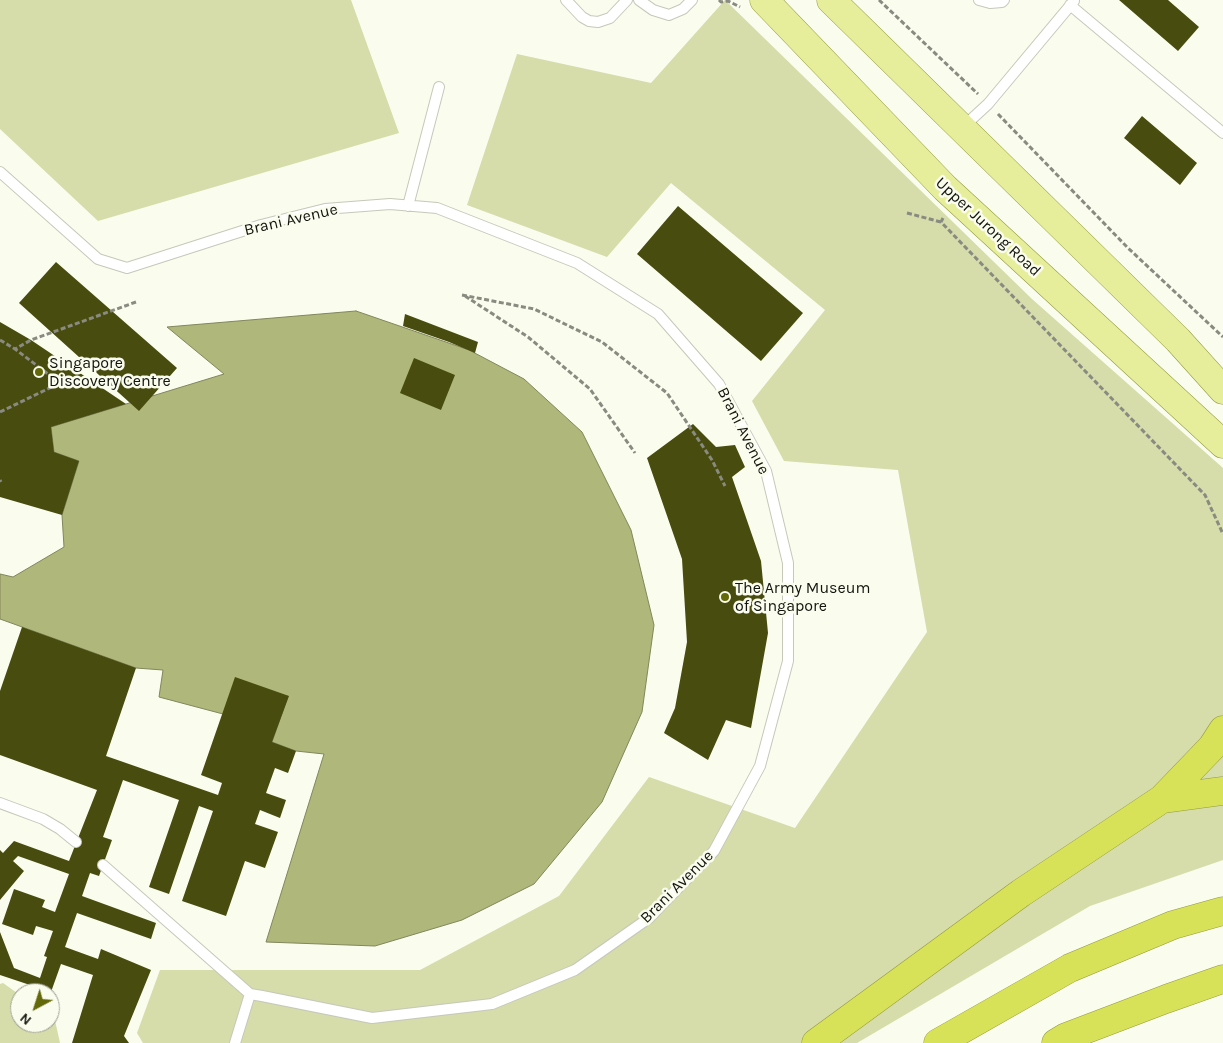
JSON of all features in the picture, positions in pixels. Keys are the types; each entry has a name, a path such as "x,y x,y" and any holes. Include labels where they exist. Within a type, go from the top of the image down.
{"highway":[{"path":"816,1043 1021,893 1162,799 1212,747 1223,730"},
{"path":"1162,799 1223,792"},
{"path":"938,1043 1070,968 1173,925 1223,911"},
{"path":"1056,1043 1066,1037 1166,998 1223,979"}],"main road":[{"path":"831,0 1178,340 1223,390"},
{"name":"Upper Jurong Road","path":"753,4 945,188 1223,444"}],"lane":[{"path":"566,0 582,17 589,21 598,22 610,18 627,0"},
{"path":"639,0 653,10 669,15 683,9 692,0"},
{"path":"979,0 990,3 1002,2 1004,0"},
{"path":"961,129 988,104 1073,2 1223,133"},
{"path":"408,206 440,87"},
{"name":"Brani Avenue","path":"0,172 98,259 127,268 261,225 325,209 390,204 437,208 577,263 658,314 719,384 766,471 788,563 788,661 760,766 714,851 649,918 575,970 492,1004 372,1018 250,994"},
{"path":"0,803 43,819 60,829 76,842"},
{"path":"103,865 250,994 235,1043"}],"path":[{"path":"719,0 721,2 728,1 737,4 753,4"},
{"path":"879,0 988,104 1128,248 1223,337"},
{"path":"941,222 944,212"},
{"path":"908,213 941,222 1205,495 1223,534"},
{"path":"635,453 590,389 528,337 462,295 534,309 602,342 667,394 712,460 725,486"},
{"path":"15,350 31,340 136,302"},
{"path":"0,340 60,383 0,412"}],"shaded area":[{"path":"0,0 351,0 399,133 98,221 0,129"},
{"path":"725,0 1032,299 1223,468 1223,860 1090,906 857,1043 143,1043 137,1033 160,970 420,970 559,896 649,777 795,828 927,632 898,470 784,461 752,401 825,310 671,183 607,257 467,205 517,54 651,83"},
{"path":"356,311 469,350 524,379 582,432 631,530 654,625 642,712 602,802 534,884 462,920 375,946 266,942 324,754 296,751 272,742 288,696 223,714 159,697 163,670 136,668 0,619 0,574 13,577 64,547 62,515 79,461 54,452 51,427 224,374 167,327"},
{"path":"3,983 10,988 10,1033 58,1033 60,1043 0,1043 0,984"}],"building":[{"path":"1119,0 1168,0 1199,27 1178,51"},
{"path":"1142,116 1197,163 1180,185 1124,138"},
{"path":"678,206 803,313 761,361 637,254"},
{"path":"56,262 177,368 139,411 19,303"},
{"path":"405,314 478,342 475,353 403,326"},
{"name":"Singapore Discovery Centre","path":"0,322 31,340 126,404 51,427 54,452 79,461 62,515 0,497"},
{"path":"414,358 455,375 441,410 400,393"},
{"name":"The Army Museum of Singapore","path":"693,424 716,447 735,445 745,467 732,477 761,561 768,633 751,728 726,720 708,760 664,733 675,708 687,642 682,559 647,458"},
{"path":"22,627 136,668 106,756 218,795 222,783 201,775 235,677 289,696 272,742 296,751 288,773 275,768 266,793 286,800 280,818 260,810 255,824 278,832 265,868 245,861 226,916 182,901 213,811 199,806 169,894 149,887 179,800 123,780 103,837 112,840 99,876 90,873 82,896 156,923 151,939 77,913 65,947 98,959 101,949 151,970 124,1036 129,1043 72,1043 93,975 61,964 54,983 24,983 0,975 0,932 14,968 40,978 47,957 44,956 53,931 36,926 33,935 2,924 14,889 45,900 42,907 55,912 69,874 18,856 13,861 24,871 0,900 0,850 3,853 14,841 69,861 97,790 0,755 0,691"}],"place":[{"name":"Singapore Discovery Centre","path":"39,372"},
{"name":"The Army Museum of Singapore","path":"725,597"}]}
